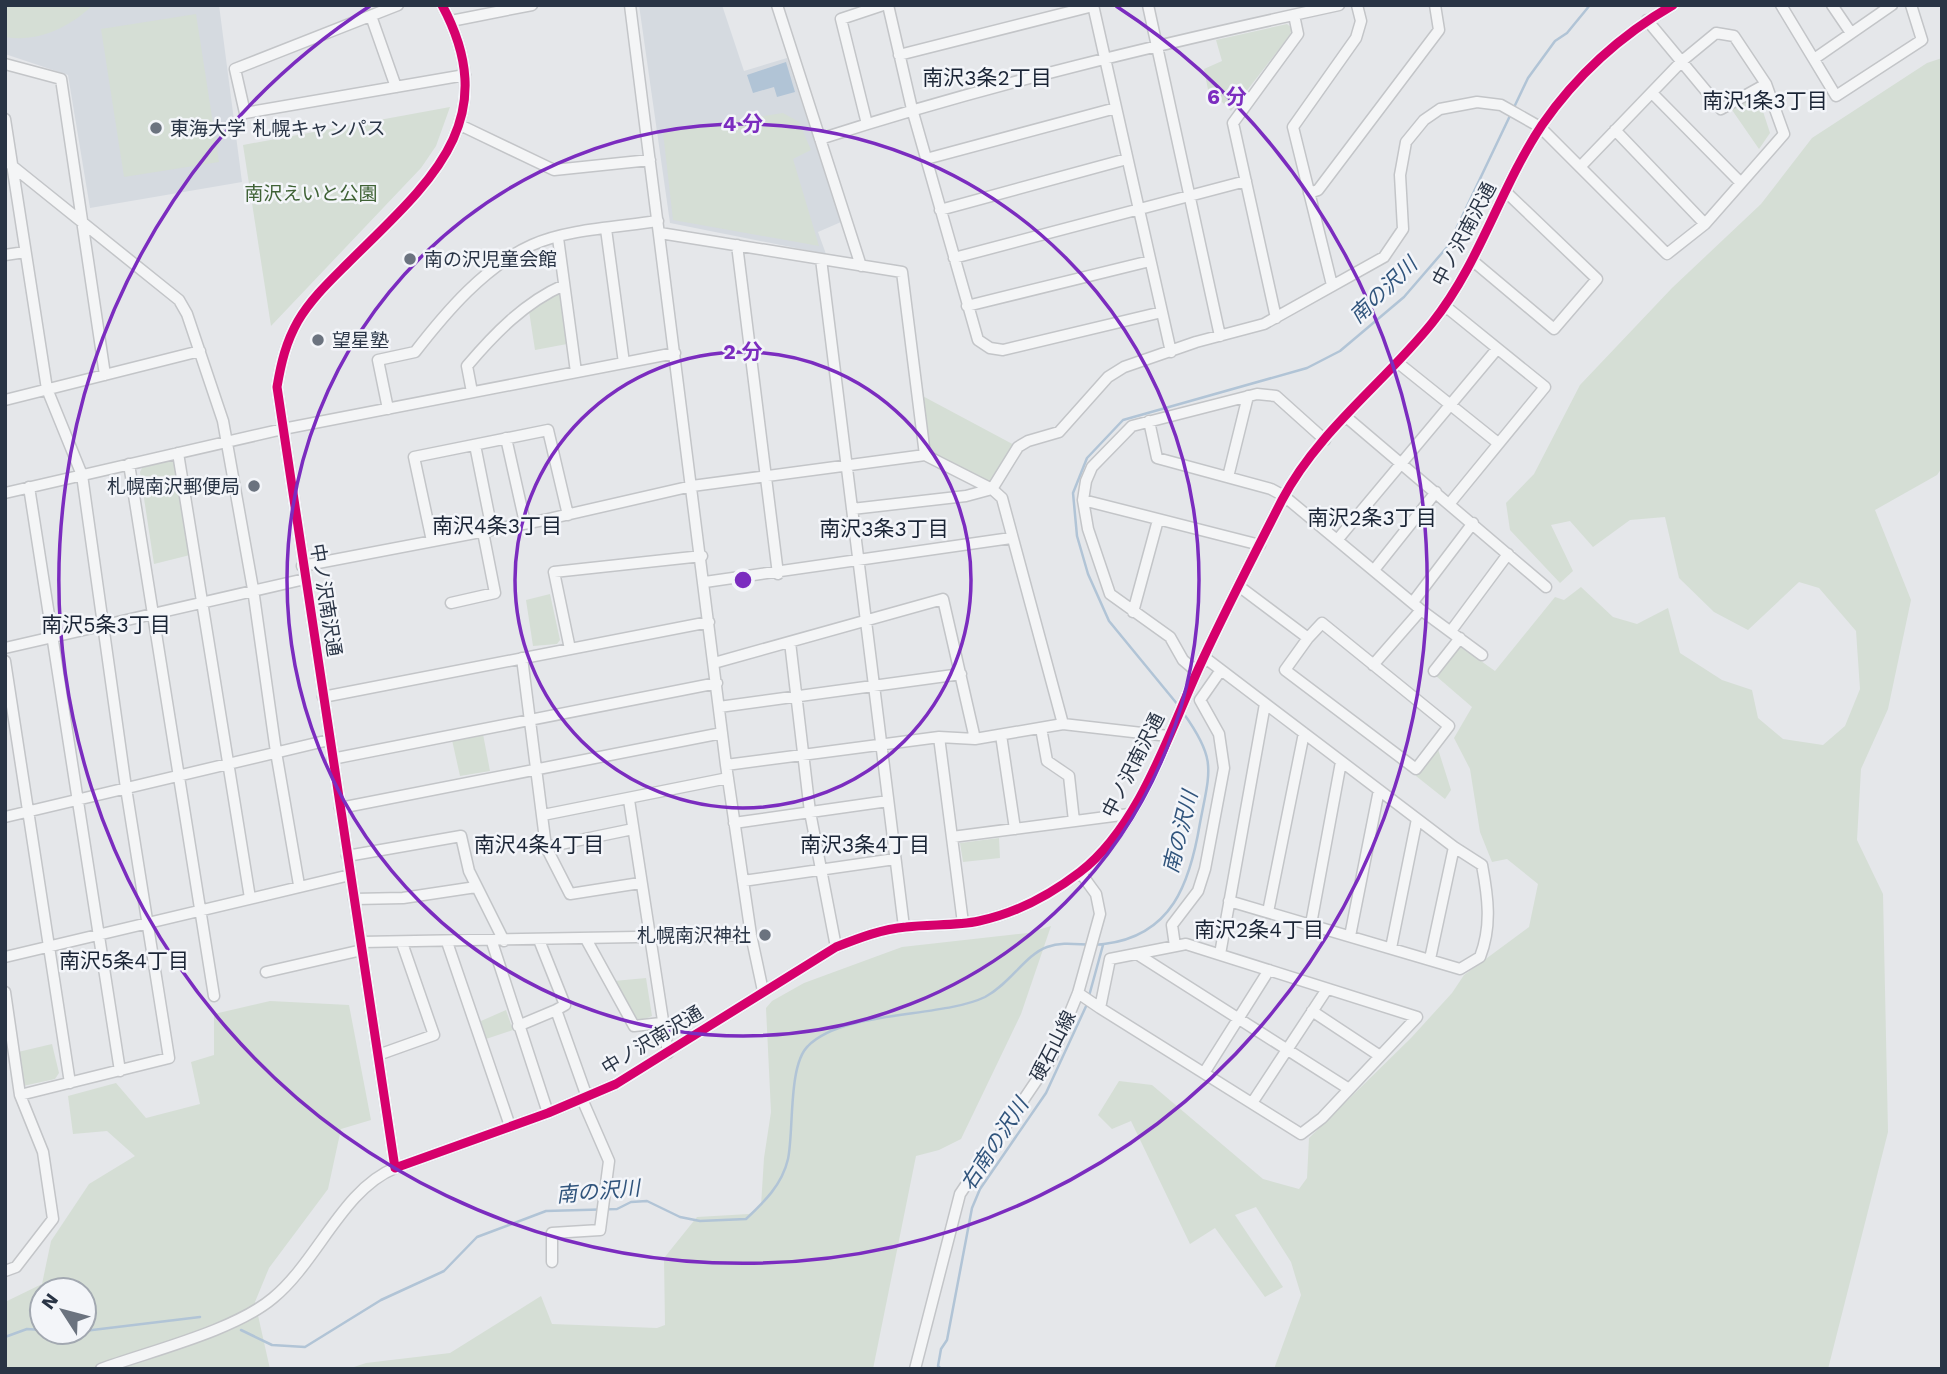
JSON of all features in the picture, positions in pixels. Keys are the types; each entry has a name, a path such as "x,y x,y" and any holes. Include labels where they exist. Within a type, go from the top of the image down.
{"street":[{"path":"398,5 235,69 244,113 465,75"},
{"name":"中ノ沢南沢通","path":"442,5 462,52 465,75 460,125 450,150 429,180 323,289 298,321 281,360 277,387 395,1168 548,1113 616,1084 836,947 869,934 904,927 963,923 1014,911 1048,895 1080,872 1120,830 1129,814 1284,496 1300,470 1445,306 1473,261 1541,127 1584,74 1647,20 1673,5"},
{"path":"451,21 533,5"},
{"path":"629,5 702,556 726,765 751,934 763,991"},
{"path":"778,5 861,266"},
{"path":"867,124 841,19 885,5 967,306 978,340 990,348 1003,349 1162,312"},
{"path":"1148,5 1220,336"},
{"path":"820,139 912,109 1157,44 1339,5"},
{"path":"1332,285 1293,127 1356,38 1361,21 1357,5"},
{"path":"1309,193 1318,190 1439,30 1435,5"},
{"path":"1781,5 1836,96 1922,40 1911,5"},
{"path":"1832,5 1851,33"},
{"path":"1814,59 1892,5"},
{"path":"900,55 1093,6 1171,352"},
{"path":"1276,317 1233,123 1298,34 1294,15"},
{"path":"371,16 396,87"},
{"path":"1647,20 1721,109 1766,84"},
{"path":"852,509 967,496 992,489 1018,447 1027,441 1059,432 1108,377 1124,367 1264,324 1384,257 1397,242 1403,229 1401,158 1406,142 1424,120 1440,109 1457,104 1501,105 1525,116 1541,127 1580,167 1667,254 1705,224 1784,134 1766,84 1734,36 1716,33 1682,61 1580,167"},
{"path":"5,65 61,79 85,224 105,375"},
{"path":"1652,93 1741,183"},
{"path":"926,159 1116,108"},
{"path":"5,118 9,163 47,389 82,475 126,788 169,1058 20,1095"},
{"path":"460,125 554,170 650,160"},
{"path":"1615,130 1705,224"},
{"path":"940,210 1127,159"},
{"path":"9,163 179,300 200,351 227,442 253,589 276,752 299,886"},
{"path":"954,258 1246,181"},
{"path":"1473,261 1554,329 1597,279 1506,192"},
{"path":"387,409 378,360 415,352 436,325 502,262 533,244 558,237 658,221"},
{"path":"607,229 624,363"},
{"path":"660,233 902,272 925,455"},
{"path":"558,237 576,372"},
{"path":"737,246 778,573"},
{"path":"5,255 25,252"},
{"path":"821,259 904,927"},
{"path":"967,306 1150,261"},
{"path":"472,393 467,366 488,341 548,292 564,285"},
{"path":"1445,306 1545,387 1450,503"},
{"path":"1338,538 1497,349"},
{"path":"5,400 200,351"},
{"path":"5,493 283,429 675,353"},
{"path":"1398,362 1498,443"},
{"path":"1195,676 1170,637 1110,594 1088,529 1083,500 1092,467 1132,426 1257,394 1276,396 1325,440"},
{"path":"1227,477 1248,396"},
{"path":"1345,416 1546,587"},
{"path":"1149,421 1157,458 1271,489 1284,496 1417,606 1482,655"},
{"path":"432,541 414,457 506,438 548,430 568,515"},
{"path":"506,438 525,523"},
{"path":"451,603 495,593 475,445"},
{"path":"178,453 250,898"},
{"path":"302,566 568,515 692,486 925,455 992,489 1002,498 1063,724"},
{"path":"129,464 214,996"},
{"path":"29,487 120,1071"},
{"path":"1374,570 1436,492"},
{"path":"1083,500 1260,545"},
{"path":"1133,612 1158,520"},
{"path":"1373,665 1473,523"},
{"path":"705,582 1011,538"},
{"path":"1434,671 1508,554"},
{"path":"570,649 554,572 702,556"},
{"path":"5,648 305,579"},
{"path":"1240,587 1308,638"},
{"path":"714,663 943,599 975,739"},
{"path":"323,697 709,622"},
{"path":"1322,623 1449,726 1416,769 1285,670 1308,638 1322,623"},
{"path":"790,642 810,812 836,947"},
{"path":"1204,657 1417,820 1482,865 1489,898 1488,937 1480,957 1460,969 1229,901"},
{"path":"522,658 546,847 570,894 640,883"},
{"path":"5,661 70,1083"},
{"path":"1175,946 1172,925 1198,891 1205,869 1224,768 1219,734 1200,700 1220,670"},
{"path":"719,707 874,688 961,674"},
{"path":"332,759 716,683"},
{"path":"1220,954 1265,704"},
{"path":"726,765 940,737 975,739 1063,724 1168,736"},
{"path":"1041,728 1047,761 1069,776 1074,821"},
{"path":"340,808 722,733"},
{"path":"1268,912 1304,733"},
{"path":"1001,735 1015,829"},
{"path":"940,737 963,923"},
{"path":"5,817 329,740"},
{"path":"1311,924 1341,762"},
{"path":"542,816 728,778"},
{"path":"1350,936 1379,790"},
{"path":"629,800 648,938 668,1053"},
{"path":"734,823 888,801"},
{"path":"952,837 1129,814"},
{"path":"1391,948 1417,820"},
{"path":"546,847 633,829"},
{"path":"347,856 461,836 476,887 504,941"},
{"path":"1430,959 1454,847"},
{"path":"743,881 895,859"},
{"name":"硬石山線","path":"915,1369 960,1194 1051,1059 1078,993 1096,932 1100,904 1080,872"},
{"path":"5,957 350,875"},
{"path":"354,900 402,898 476,887"},
{"path":"266,972 361,946 751,934"},
{"path":"586,939 634,1026 662,1023"},
{"path":"518,1026 565,1005 538,940"},
{"path":"447,942 510,1126"},
{"path":"492,942 548,1113"},
{"path":"377,1055 434,1035 402,943"},
{"path":"1078,993 1100,1008 1301,1133 1322,1118 1417,1017 1186,944 1110,959 1100,1008"},
{"path":"1137,954 1349,1089"},
{"path":"1204,1073 1269,970"},
{"path":"1252,1103 1327,989"},
{"path":"5,992 20,1095 43,1152 53,1219 16,1267 5,1271"},
{"path":"552,1262 552,1233 600,1230 610,1172 609,1161 556,1010"},
{"path":"1312,1011 1380,1056"},
{"path":"101,1369 224,1325 272,1300 306,1265 358,1195 378,1175 395,1168"}],"shaded area":[{"name":"東海大学 札幌キャンパス","path":"5,5 219,5 242,182 90,208 68,75 5,54"},
{"path":"639,5 722,5 744,71 787,58 841,222 818,232 826,254 670,223"}],"green space":[{"path":"5,5 93,5 53,32 17,38 5,37"},
{"path":"196,14 219,162 124,177 101,29"},
{"path":"1287,24 1292,28 1290,35 1231,111 1220,100 1210,100 1204,69 1222,61 1216,40"},
{"path":"1942,58 1942,468 1937,475 1875,510 1911,600 1888,709 1861,769 1857,840 1883,894 1888,1132 1828,1369 1274,1369 1301,1295 1291,1262 1256,1207 1235,1215 1283,1287 1265,1297 1215,1228 1190,1244 1131,1121 1112,1129 1098,1115 1119,1081 1152,1085 1263,1179 1299,1189 1307,1178 1309,1138 1411,1038 1452,993 1464,975 1529,927 1538,884 1507,859 1492,862 1480,832 1470,769 1454,738 1472,707 1436,676 1460,646 1495,671 1555,597 1564,600 1581,587 1613,617 1637,624 1668,608 1680,653 1722,680 1752,690 1758,718 1783,739 1823,745 1845,726 1860,689 1856,631 1819,588 1799,582 1748,630 1714,612 1679,578 1665,517 1630,520 1593,547 1570,521 1551,525 1573,571 1560,583 1510,530 1506,503 1534,474 1580,385 1672,288 1761,204 1812,138 1927,63"},
{"path":"1758,96 1770,133 1759,149 1732,110"},
{"name":"南沢えいと公園","path":"450,107 436,146 421,168 271,326 243,145"},
{"path":"783,113 799,122 811,150 793,159 819,246 673,220 663,132"},
{"path":"561,292 567,344 535,350 529,311"},
{"path":"917,393 1018,447 992,489 925,455"},
{"path":"171,460 176,464 190,555 154,564 140,472 142,468"},
{"path":"550,594 560,640 557,644 533,646 526,600"},
{"path":"483,734 490,771 460,776 452,740"},
{"path":"1438,749 1451,790 1445,799 1416,776"},
{"path":"999,838 1000,858 963,862 960,843"},
{"path":"1051,926 1021,1014 961,1139 939,1150 916,1156 873,1369 348,1369 366,1363 450,1353 541,1296 552,1324 657,1328 665,1325 664,1258 697,1217 749,1214 761,1206 771,1112 766,1008 772,1001 804,983 902,947 1028,933"},
{"path":"646,978 652,1016 637,1022 614,981"},
{"path":"270,1001 349,1005 371,1120 341,1129 328,1189 269,1268 255,1302 270,1369 5,1369 5,1302 28,1291 28,1346 98,1346 98,1276 44,1276 51,1241 89,1184 135,1156 107,1131 73,1134 68,1096 116,1083 146,1118 200,1104 191,1062 214,1055 214,1014"},
{"path":"506,1010 513,1030 486,1039 481,1021"},
{"path":"52,1044 59,1073 55,1079 23,1086 18,1052"}],"water":[{"path":"786,62 795,92 777,97 774,87 753,93 747,75"}],"waterway":[{"name":"南の沢川","path":"1178,705 1109,621 1088,574 1077,536 1073,493 1087,458 1123,420 1307,368 1340,351 1404,297 1448,246 1528,78 1555,41 1567,33 1590,5"},
{"name":"南の沢川","path":"241,1330 272,1345 305,1347 381,1300 444,1271 477,1237 546,1211 617,1209 631,1202 647,1201 680,1217 700,1221 746,1219 772,1192 785,1168 790,1147 797,1068 808,1046 824,1034 868,1020 966,1004 994,991 1032,956 1047,947 1062,944 1104,944 1127,939 1162,918 1174,903 1190,866 1208,777 1202,743 1184,714"},
{"name":"右南の沢川","path":"1089,996 1103,945"},
{"name":"右南の沢川","path":"941,1369 938,1366 941,1349 947,1340 972,1208 980,1189 1046,1093 1088,1002"},
{"name":"南の沢川","path":"98,1329 200,1317"},
{"name":"南の沢川","path":"5,1337 28,1329"}],"cycle path":[{"path":"442,5 459,47 465,85 461,119 448,150 404,207 327,284 303,313 287,345 277,387 395,1168 548,1113 616,1084 836,947 888,930 961,924 993,918 1032,902 1080,872 1101,852 1137,803 1221,621 1297,475 1333,429 1413,345 1449,300 1477,251 1527,149 1555,107 1585,73 1618,43 1673,5"}],"place":[{"name":"東海大学 札幌キャンパス","path":"156,128"},
{"name":"南の沢児童会館","path":"410,259"},
{"name":"望星塾","path":"318,340"},
{"name":"札幌南沢郵便局","path":"254,486"},
{"name":"札幌南沢神社","path":"765,935"}],"district":[{"name":"南沢3条2丁目","path":"987,77"},
{"name":"南沢1条3丁目","path":"1765,100"},
{"name":"南沢2条3丁目","path":"1372,517"},
{"name":"南沢4条3丁目","path":"497,525"},
{"name":"南沢3条3丁目","path":"884,528"},
{"name":"南沢5条3丁目","path":"106,624"},
{"name":"南沢4条4丁目","path":"539,844"},
{"name":"南沢3条4丁目","path":"865,844"},
{"name":"南沢2条4丁目","path":"1259,929"},
{"name":"南沢5条4丁目","path":"124,960"}]}
